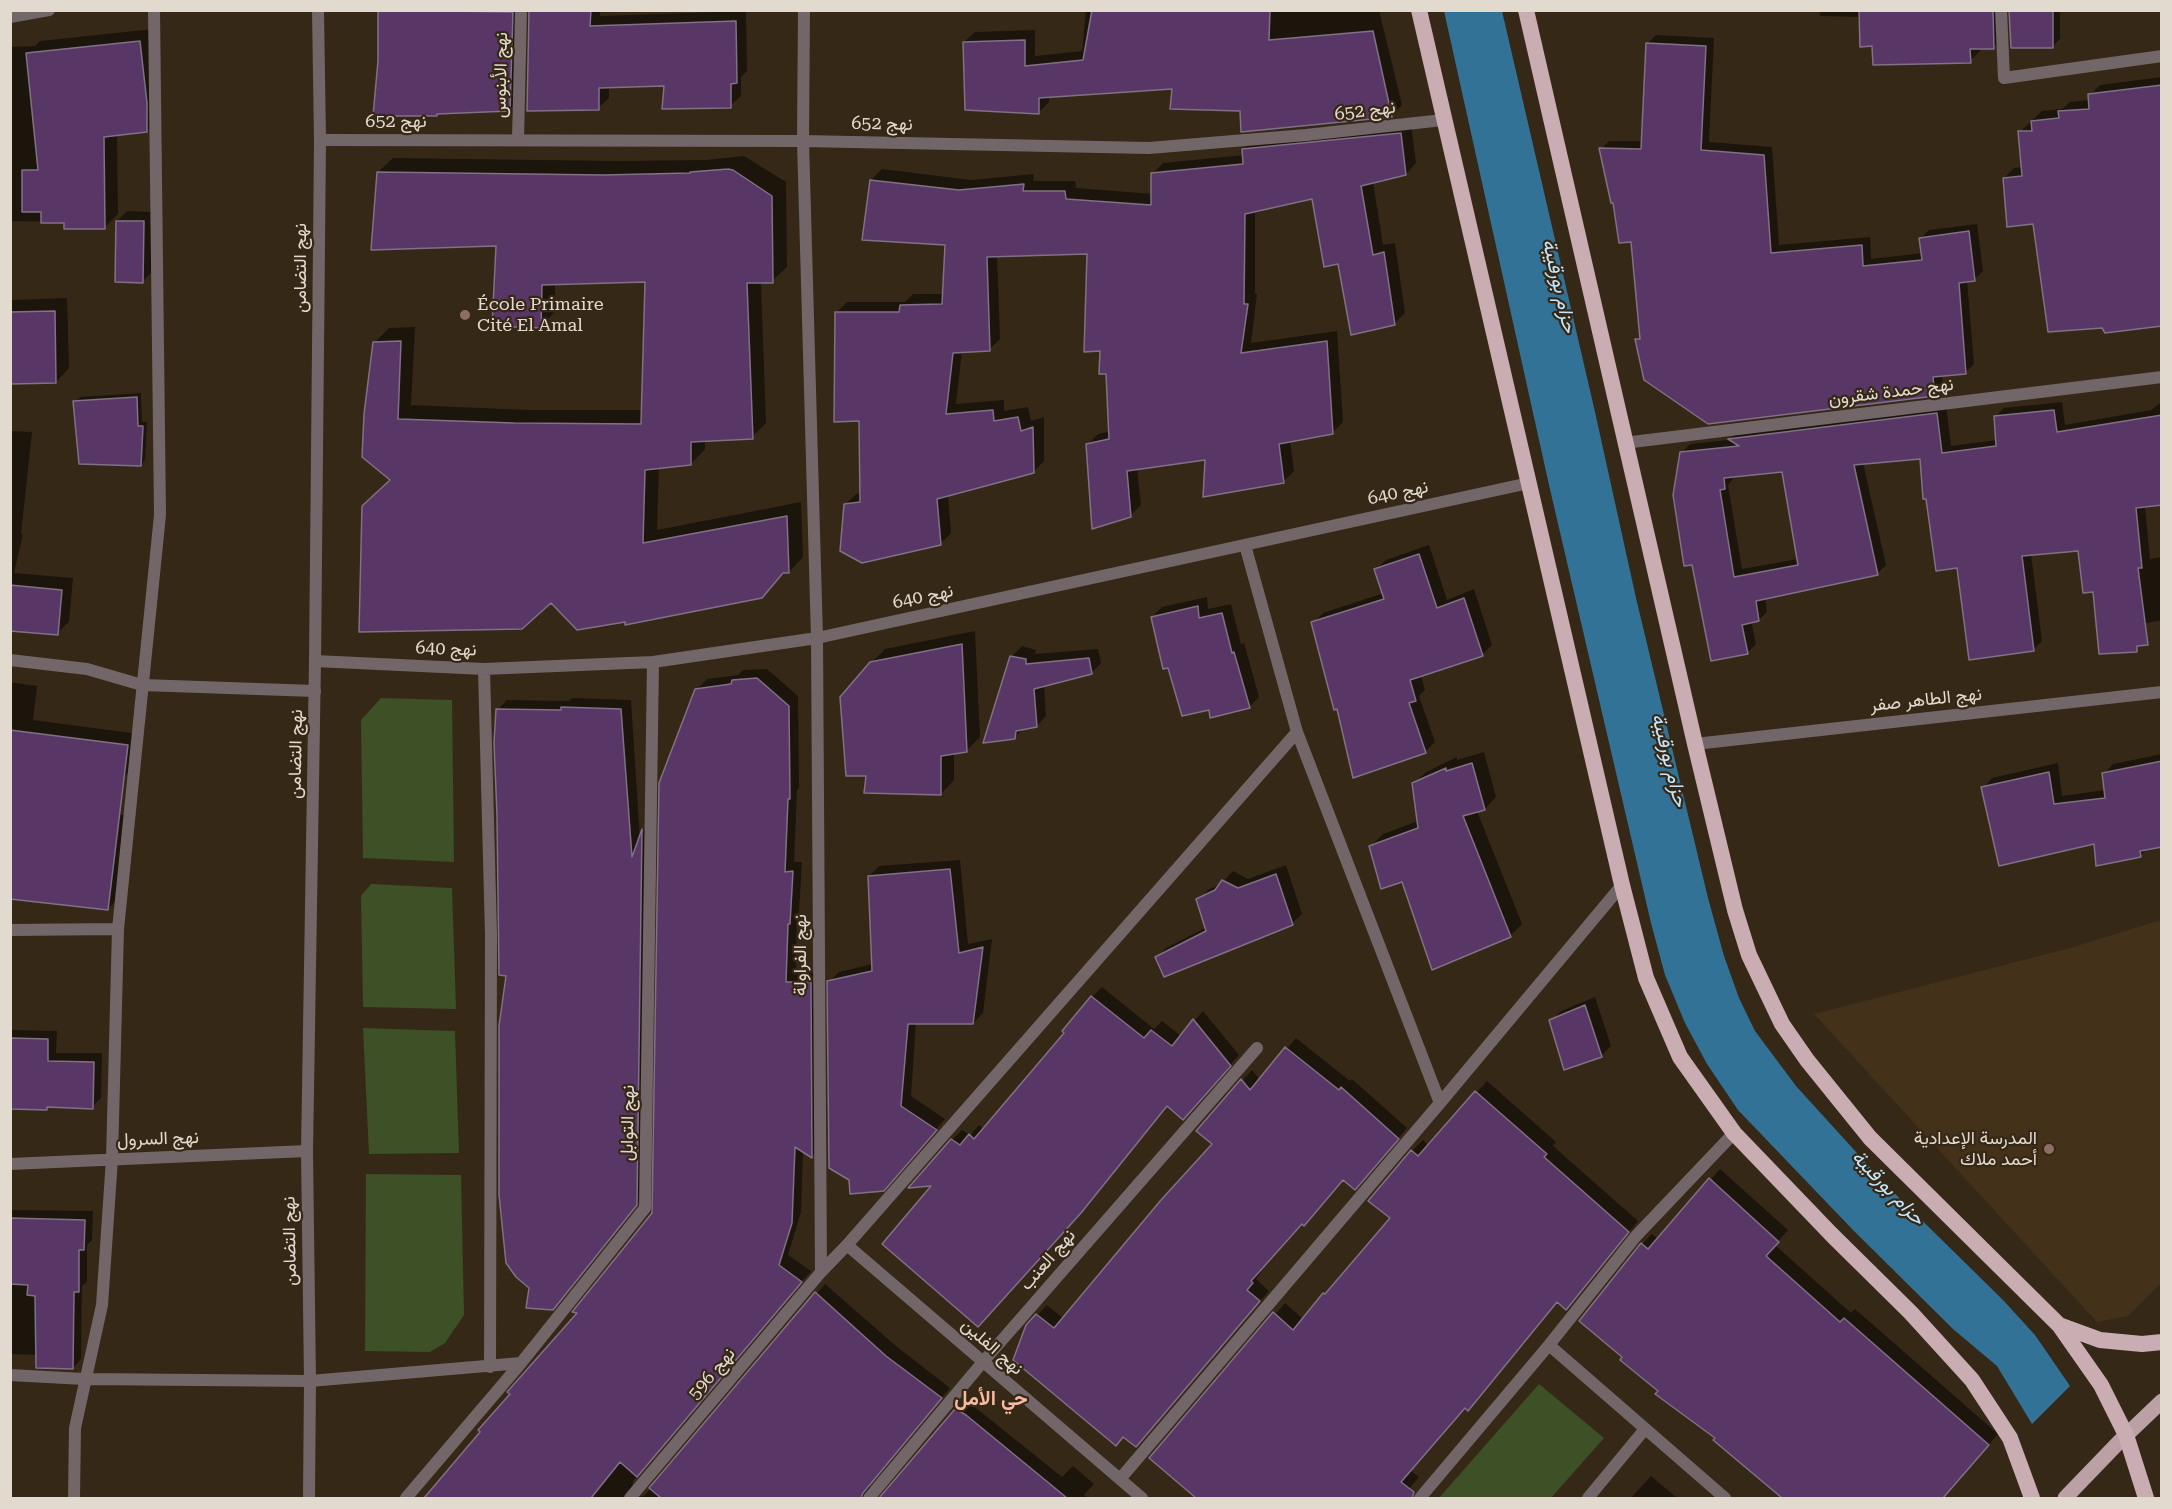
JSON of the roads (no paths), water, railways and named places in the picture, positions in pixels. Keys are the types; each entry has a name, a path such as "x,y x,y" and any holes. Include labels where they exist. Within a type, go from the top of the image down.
{"highway":[{"path":"1419,10 1622,885 1646,978 1680,1058 1734,1132 1911,1313 1972,1380 2010,1438 2032,1498"},
{"path":"1526,10 1695,744 1735,910 1749,955 1782,1024 1870,1138 2059,1325 2101,1385 2126,1435 2146,1498"},
{"path":"2059,1325 2100,1340 2142,1344 2162,1342"}],"main road":[{"path":"2065,1498 2162,1401"}],"street":[{"path":"10,17 50,10"},
{"path":"74,1498 75,1428 102,1305 112,1159 118,929 160,515 154,10"},
{"name":"نهج التضامن","path":"309,1498 307,1151 315,691 320,140 318,10"},
{"name":"نهج الأبنوس","path":"518,140 521,10"},
{"name":"نهج الفراولة","path":"804,10 803,141 817,638 821,1272"},
{"path":"2001,10 2004,78 2162,56"},
{"name":"نهج 652","path":"320,140 803,141 1149,148 1306,135 1443,120"},
{"name":"نهج حمدة شقرون","path":"1624,443 2162,377"},
{"name":"نهج 640","path":"315,661 484,669 654,662 817,638 1529,483"},
{"path":"1245,545 1297,732 1440,1104"},
{"path":"10,660 87,669 141,685 315,691"},
{"name":"نهج التوابل","path":"406,1498 521,1364 645,1208 654,662"},
{"path":"484,669 490,935 490,1366"},
{"name":"نهج الطاهر صفر","path":"1695,744 2162,692"},
{"name":"نهج 596","path":"630,1498 821,1272 1297,732"},
{"path":"1120,1479 1440,1104 1622,885"},
{"path":"10,930 118,929"},
{"name":"نهج العنب","path":"869,1498 982,1363 1257,1048"},
{"path":"1420,1498 1549,1345 1636,1236 1734,1132"},
{"name":"نهج السرول","path":"10,1164 307,1151"},
{"name":"نهج الفلين","path":"847,1245 1142,1498"},
{"path":"1549,1345 1725,1498"},
{"path":"10,1375 84,1379 310,1381 521,1364"},
{"path":"1588,1498 1645,1429"}],"water":[{"name":"حزام بورقيبة","path":"1444,11 1502,11 1636,598 1708,898 1724,956 1739,998 1755,1031 1796,1086 1887,1186 2003,1300 2035,1335 2070,1386 2032,1424 1997,1366 1953,1329 1853,1230 1738,1110 1707,1064 1685,1023 1665,975 1549,485"}],"place":[{"name":"École Primaire Cité El Amal","path":"465,315"},
{"name":"المدرسة الإعدادية أحمد ملاك","path":"2049,1149"}],"district":[{"name":"حي الأمل","path":"991,1399"}]}
